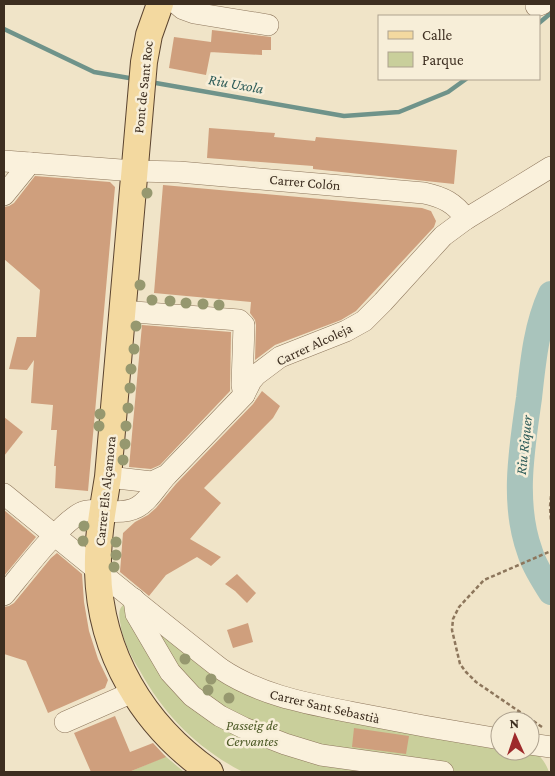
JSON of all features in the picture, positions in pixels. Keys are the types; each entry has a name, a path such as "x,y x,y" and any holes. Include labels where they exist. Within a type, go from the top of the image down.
{"main road":[{"name":"Pont de Sant Roc","path":"134,172 145,51 150,30 160,4"},
{"name":"Carrer Els Alçamora","path":"134,172 98,572 108,638 117,662 133,692 169,738 210,772"}],"street":[{"path":"177,4 183,9 194,13 268,25"},
{"name":"Carrer Colón","path":"4,161 134,172 179,172 424,193 451,202 466,219"},
{"path":"4,195 30,163"},
{"name":"Carrer Alcoleja","path":"4,595 69,521 84,511 120,513 135,510 244,395 251,382 266,367 280,357 356,325 372,313 435,243 466,219 551,167"},
{"path":"121,311 239,320 243,322 242,385 244,395"},
{"path":"108,477 152,482 167,475"},
{"name":"Carrer Sant Sebastià","path":"4,494 98,572 221,670 234,678 266,693 299,702 404,723 490,737"},
{"path":"134,599 136,614 170,672 192,696 220,716 244,728 286,744 323,763 443,772"},
{"path":"65,722 133,692"}],"path":[{"path":"551,496 551,522"},
{"path":"549,739 476,682 460,664 452,630 453,619 459,607 484,580 551,551"}],"green space":[{"name":"Passeig de Cervantes","path":"125,604 214,672 490,744 490,761 540,761 540,756 549,772 243,772 211,753 197,742 171,716 149,687 124,639 119,614 122,606"},
{"path":"164,755 184,772 129,772 162,758"}],"building":[{"path":"212,30 271,37 271,50 262,50 262,55 211,52 206,75 169,68 174,37 211,42"},
{"path":"209,128 275,133 274,137 315,141 316,137 457,150 454,184 313,169 313,166 207,158"},
{"path":"35,176 110,182 115,187 88,491 55,488 56,466 54,466 57,430 51,430 53,405 31,403 34,360 27,370 9,369 17,337 36,337 40,290 4,259 4,207 14,203"},
{"path":"163,185 422,208 431,211 436,221 434,227 356,311 341,320 275,345 255,360 256,325 250,313 251,302 154,293"},
{"path":"142,325 231,332 230,391 160,465 151,469 129,467"},
{"path":"262,391 280,406 273,418 204,488 221,503 190,539 221,557 211,566 197,557 166,575 149,596 120,572 123,533 135,522 156,508 176,484 253,404"},
{"path":"4,417 23,432 4,456"},
{"path":"4,510 36,537 4,576"},
{"path":"57,553 82,574 89,631 98,659 108,680 105,688 48,713 26,661 4,654 4,607 14,603"},
{"path":"237,574 256,593 247,603 225,584"},
{"path":"248,623 253,642 233,648 227,630"},
{"path":"115,716 130,752 153,743 166,757 129,772 91,772 74,733"},
{"path":"354,728 409,736 406,754 352,747"}],"waterway":[{"name":"Riu Uxola","path":"540,22 551,13"},
{"name":"Riu Uxola","path":"4,29 94,72 135,79"},
{"name":"Riu Uxola","path":"150,82 344,116 399,112 448,92 465,80"},
{"name":"Riu Riquer","path":"551,294 542,319 534,358 520,475 521,514 530,552 536,567 551,592"}]}
